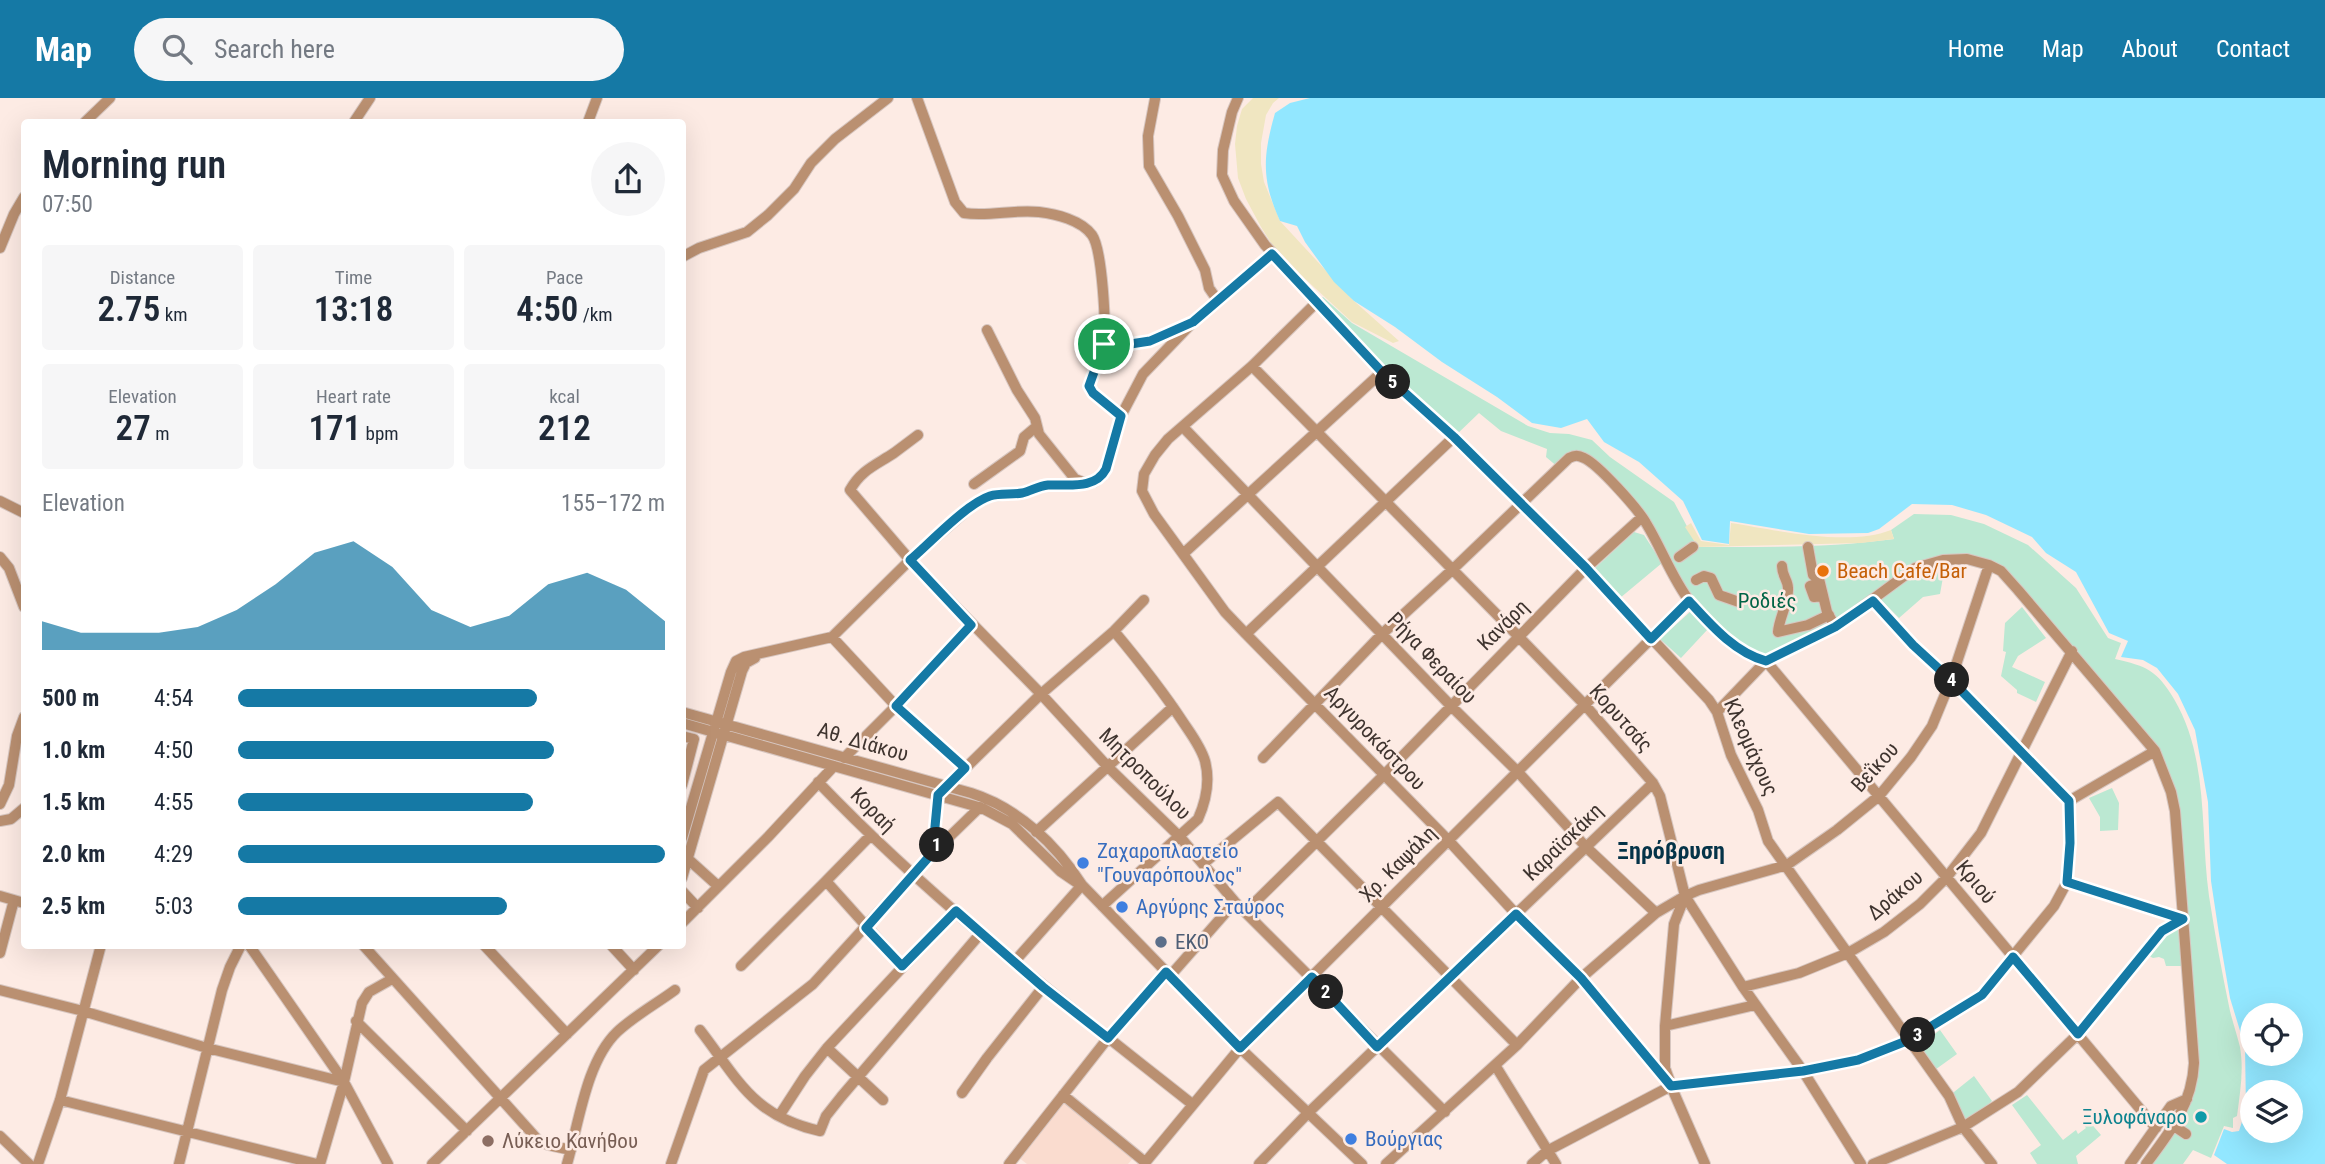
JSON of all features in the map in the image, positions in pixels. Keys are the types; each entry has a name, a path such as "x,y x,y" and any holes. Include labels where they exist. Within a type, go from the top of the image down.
{"street":[{"path":"88,119 110,98"},
{"path":"356,119 370,98"},
{"path":"686,255 747,232 794,189 811,163 835,139 888,98"},
{"path":"917,98 955,202 964,213 979,215 1038,211 1082,225 1092,235 1097,250 1102,293 1104,344 1089,386 1093,393 1121,416"},
{"name":"Κλεομάχους","path":"1238,98 1223,149 1222,175 1234,201 1269,250 1382,372 1454,437 1586,568 1709,700 1717,712 1731,755 1758,810 1768,841 1949,1096 1963,1127 1992,1164"},
{"path":"589,119 598,99"},
{"path":"1155,99 1149,136 1149,166 1178,216 1205,270 1209,288 1218,301"},
{"path":"0,248 21,202"},
{"path":"686,865 731,672 736,661 832,637 910,560 974,504 990,496 1023,493 1048,485 1065,486 1094,482 1102,476 1121,416 1143,374 1269,250"},
{"path":"1183,427 1252,366 1317,302"},
{"path":"1104,344 1124,345 1150,341 1193,322"},
{"path":"987,330 1017,390 1035,418 1039,433 1075,479 1085,483"},
{"name":"Κορυτσάς","path":"1252,366 1585,705 1653,783 1660,796 1685,896 1755,1006 1803,1071 1861,1164"},
{"path":"1184,554 1382,372"},
{"path":"974,484 1020,451 1024,437 1037,426"},
{"name":"Ρήγα Φεραίου","path":"1183,427 1450,705 1518,772 1586,847 1656,913"},
{"name":"Αργυροκάστρου","path":"1183,427 1168,439 1144,474 1142,491 1154,514 1225,612 1249,631 1383,776 1581,978 1671,1086 1705,1164"},
{"name":"Μητροπούλου","path":"918,435 892,455 866,468 850,490 971,625 1041,694 1108,767 1180,836 1235,902 1312,977 1377,1047 1445,1112"},
{"path":"1249,631 1454,437"},
{"path":"1263,758 1382,634 1569,458 1576,455 1587,458 1642,517 1690,584 1689,601 1728,639 1755,658 1766,661"},
{"path":"0,501 21,512"},
{"name":"Κανάρη","path":"1245,912 1383,776 1586,568 1642,517"},
{"path":"1679,557 1693,547"},
{"path":"1808,547 1813,575 1819,579 1835,627"},
{"path":"0,557 9,568 21,599"},
{"path":"1717,712 1766,661 1835,627 1915,568 1953,558 1967,559 2001,571 2155,751 2171,793 2175,811 2194,1063 2193,1080 2174,1126 2146,1164"},
{"name":"Βεΐκου","path":"1386,1164 1517,1045 1581,978 1656,913 1685,896 1787,865 1838,830 1879,796 1932,726 1951,680 1989,565"},
{"path":"1782,566 1782,577 1789,590 1778,632 1808,625 1829,615"},
{"path":"1690,584 1704,576 1711,578 1719,595 1739,602"},
{"path":"938,844 934,837 938,795 1041,694 1114,631 1144,600"},
{"name":"Χρ. Καψάλη","path":"1144,1163 1240,1048 1689,601"},
{"path":"1532,1164 1547,1151 1671,1086 1803,1071 1858,1060 1909,1040 1982,995 2054,906 2067,882 2069,801 1951,680 1913,645 1873,601"},
{"path":"844,758 971,625"},
{"path":"1102,906 1198,819 1208,786 1205,761 1196,742 1152,676 1114,631"},
{"path":"832,637 896,706 965,768"},
{"name":"Δράκου","path":"1743,987 1799,973 1848,953 1884,932 1920,904 1947,877 1981,833 2072,651"},
{"name":"Κριού","path":"1766,661 2156,1128"},
{"path":"1036,832 1173,707"},
{"name":"Αθ. Διάκου","path":"686,714 720,728 834,766 981,807 1012,824 1060,871 1082,885"},
{"name":"Αθ. Διάκου","path":"686,724 720,728 844,758 984,797 1007,807 1068,864 1082,885 1240,1048 1362,1164"},
{"path":"686,826 720,728"},
{"path":"0,804 9,785 21,733"},
{"path":"686,737 694,739 686,770"},
{"path":"2069,801 2155,751"},
{"path":"686,919 834,766"},
{"name":"Κοραή","path":"818,782 870,836 979,934 1192,1104"},
{"name":"Καραϊσκάκη","path":"1259,1164 1308,1113 1653,783"},
{"path":"1203,864 1278,802 1517,1045"},
{"path":"671,1164 704,1070 813,984 866,928 938,844 944,842 981,807"},
{"path":"0,821 10,819 21,810"},
{"path":"741,966 870,836"},
{"path":"688,859 718,886"},
{"path":"826,881 902,966"},
{"path":"2067,882 2183,919"},
{"path":"1015,961 1082,885"},
{"path":"686,895 698,908"},
{"path":"0,896 19,901 0,953"},
{"path":"1671,1086 1665,1068 1665,1026 1674,924 1685,896"},
{"path":"1009,1164 1108,1038 1235,902"},
{"path":"779,1116 827,1048 956,911"},
{"path":"1872,1164 1963,1127 2018,1092 2078,1034 2162,931 2183,919"},
{"path":"700,1030 750,1097 779,1116 820,1130 827,1116 979,934"},
{"path":"38,1164 61,1100 100,949"},
{"path":"179,1164 222,990 239,949"},
{"path":"252,949 344,1082 388,1164"},
{"path":"367,949 538,1140 571,1150"},
{"path":"488,949 567,1034"},
{"path":"615,949 634,970"},
{"path":"432,1164 655,949"},
{"path":"61,1100 319,1164 344,1082 362,1003 369,992 393,979"},
{"path":"962,1093 1043,987"},
{"path":"0,990 83,1011 207,1048 344,1082"},
{"path":"567,1164 591,1074 603,1051 617,1032 675,990"},
{"path":"1665,1026 1755,1006"},
{"path":"356,1021 467,1131"},
{"path":"827,1048 883,1100"},
{"path":"1494,1065 1556,1164"},
{"path":"1063,1095 1144,1163"},
{"path":"2130,1164 2171,1106 2187,1098"},
{"path":"2174,1126 2186,1134"},
{"path":"0,1136 29,1164"}],"shaded area":[{"path":"1064,1099 1134,1157 1128,1164 1027,1164 1018,1157"}],"green space":[{"path":"1323,297 1352,323 1528,426 1550,433 1569,434 1592,440 1610,457 1674,502 1698,547 1772,547 1894,539 1891,530 1914,514 1951,515 1984,524 2028,545 2076,588 2108,638 2121,643 2115,659 2150,671 2168,689 2185,722 2193,746 2201,795 2209,896 2242,1066 2237,1116 2233,1118 2233,1128 2224,1126 2211,1158 2193,1150 2183,1164 2146,1164 2191,1091 2185,966 2166,966 2164,959 2143,953 2183,919 2175,811 2155,751 1989,565 1943,560 1945,566 1940,594 1923,597 1899,618 1878,597 1766,661 1755,658 1689,601 1646,522 1603,473 1576,455 1559,468 1546,457 1547,449 1501,431 1479,413 1454,437 1317,302"},
{"path":"1634,532 1644,535 1662,563 1620,598 1593,570"},
{"path":"2022,607 2046,638 2018,656 2012,667 2045,682 2036,702 2017,693 2001,676 2006,652 2003,651 2005,623"},
{"path":"1691,611 1708,629 1681,658 1660,639"},
{"path":"2112,788 2119,803 2118,830 2100,831 2100,817 2089,798"},
{"path":"1940,1030 1957,1054 1932,1072 1915,1048"},
{"path":"1974,1076 1992,1101 1963,1127 1949,1096"},
{"path":"2027,1095 2063,1140 2076,1130 2078,1134 2086,1128 2083,1124 2088,1120 2101,1135 2076,1156 2078,1164 2037,1164 2030,1153 2041,1145 2012,1105"}],"sand":[{"path":"1253,98 1279,98 1266,115 1261,143 1261,164 1264,182 1280,221 1354,301 1399,341 1393,343 1352,322 1278,254 1261,227 1238,178 1235,144 1242,109"},
{"name":"Ροδιές","path":"1691,523 1701,541 1729,545 1731,523 1833,537 1874,535 1891,530 1894,539 1861,543 1698,547 1685,527"}],"water":[{"path":"1310,98 2325,98 2325,1164 2227,1164 2214,1155 2224,1129 2232,1132 2239,1131 2240,1128 2240,1143 2303,1143 2303,1080 2246,1080 2245,1066 2303,1066 2303,1003 2240,1003 2240,1031 2230,998 2211,881 2208,802 2195,730 2178,694 2157,668 2143,660 2121,657 2128,641 2109,633 2076,572 2046,553 2032,537 1986,515 1952,505 1912,504 1879,529 1868,533 1809,534 1730,521 1729,544 1702,540 1683,501 1639,462 1604,442 1587,419 1561,428 1532,423 1354,301 1334,282 1305,242 1297,226 1280,221 1274,206 1267,180 1266,155 1275,113 1290,103"}],"place":[{"name":"Beach Cafe/Bar","path":"1823,571"},
{"name":"Ζαχαροπλαστείο \"Γουναρόπουλος\"","path":"1083,863"},
{"name":"Αργύρης Σταύρος","path":"1122,907"},
{"name":"ΕΚΟ","path":"1161,942"},
{"name":"Ξυλοφάναρο","path":"2201,1117"},
{"name":"Βούργιας","path":"1351,1139"},
{"name":"Λύκειο Κανήθου","path":"488,1141"}],"district":[{"name":"Ξηρόβρυση","path":"1671,851"}],"route":[{"path":"1272,254 1382,372 1454,437 1586,568 1651,639 1689,601 1728,639 1755,658 1766,661 1835,627 1873,601 1913,645 1951,680 2069,801 2067,882 2183,919 2162,931 2078,1034 2013,957 1982,995 1909,1040 1858,1060 1803,1071 1671,1086 1581,978 1516,914 1377,1047 1312,977 1240,1048 1166,972 1108,1038 979,934 956,911 902,966 866,928 935,850 938,844 934,837 938,795 965,768 896,706 971,625 910,560 974,504 990,496 1023,493 1048,485 1065,486 1094,482 1102,476 1121,416 1093,393 1089,386 1104,344 1124,345 1150,341 1193,322 1272,254"}]}
